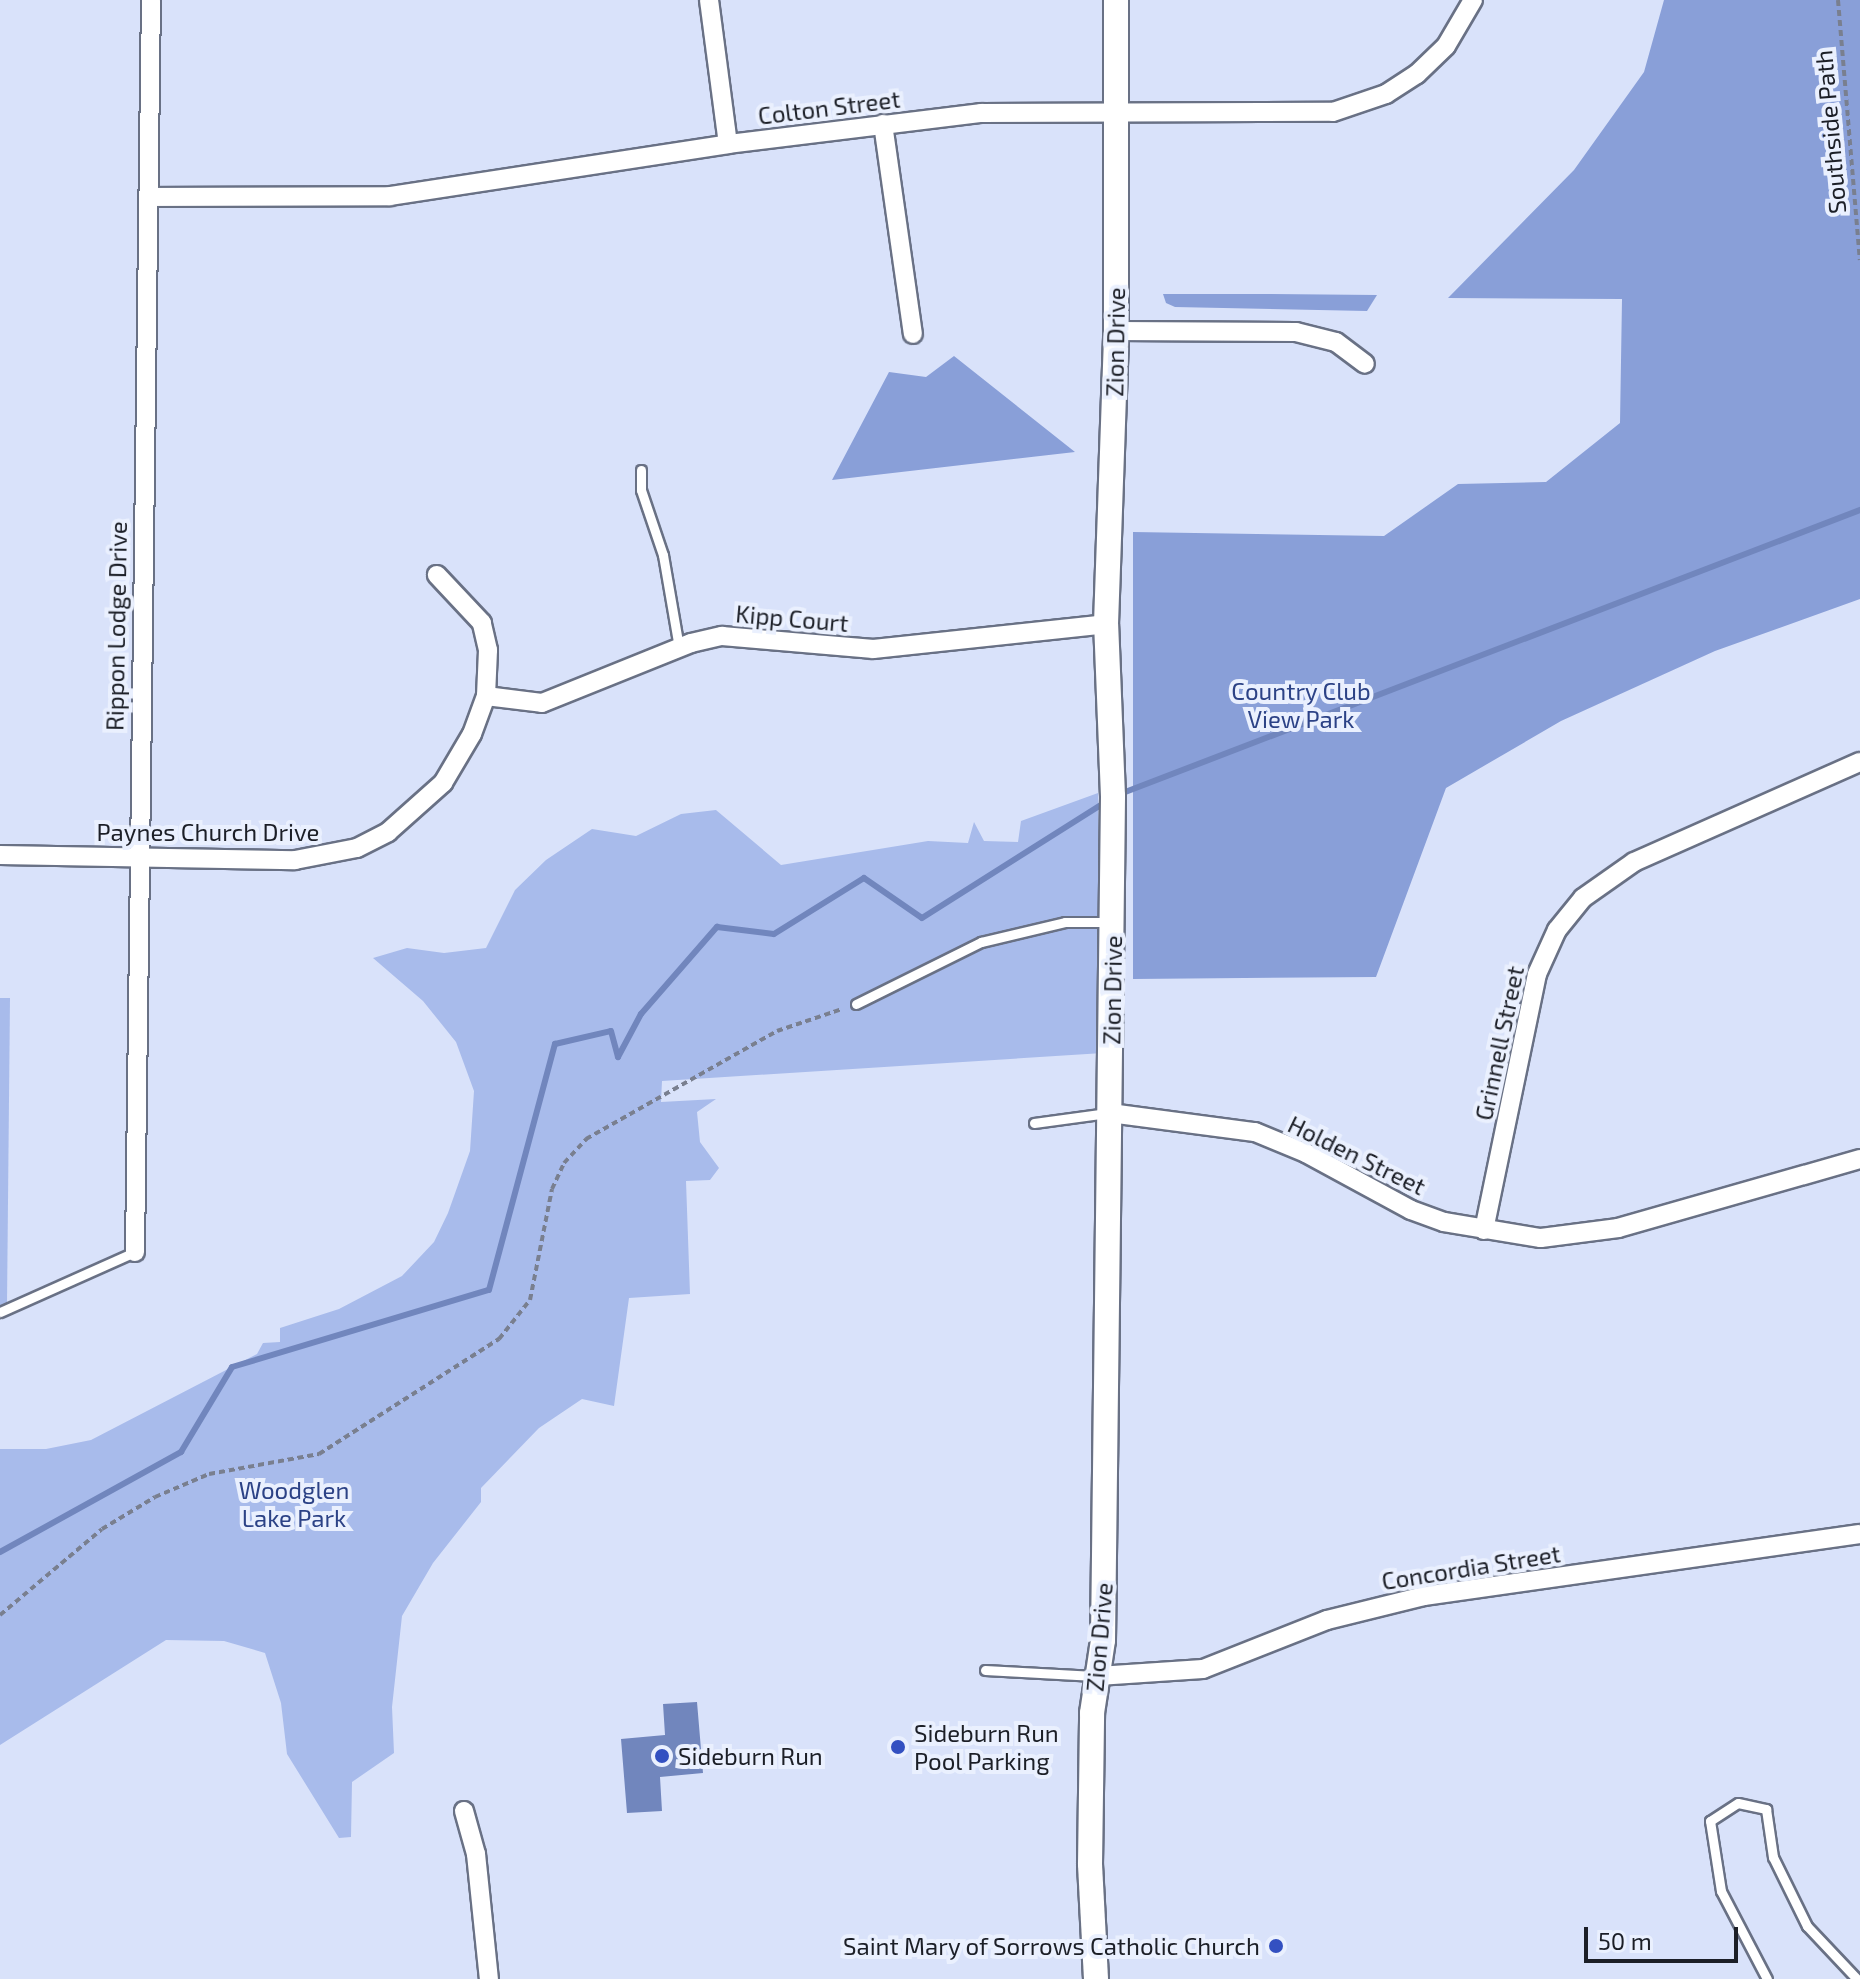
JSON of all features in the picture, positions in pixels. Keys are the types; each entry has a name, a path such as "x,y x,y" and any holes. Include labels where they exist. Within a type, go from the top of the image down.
{"main road":[{"name":"Zion Drive","path":"1096,1979 1090,1864 1092,1713 1103,1640 1113,709 1106,624 1116,331 1116,0"}],"street":[{"name":"Rippon Lodge Drive","path":"135,1252 137,857 151,0"},
{"path":"709,0 728,144"},
{"name":"Colton Street","path":"149,197 390,196 728,144 981,113 1308,114 1369,102 1417,74 1446,46 1473,0"},
{"path":"883,124 913,334"},
{"path":"1116,331 1296,332 1336,342 1365,364"},
{"name":"Paynes Church Drive","path":"0,855 295,860 357,848 403,821 443,783 466,747 486,696 488,650 482,623 437,575"},
{"name":"Kipp Court","path":"486,696 542,703 679,648 722,636 758,636 873,649 1106,624"},
{"name":"Grinnell Street","path":"1484,1230 1537,974 1557,930 1583,898 1634,862 1860,762"},
{"name":"Holden Street","path":"1110,1113 1255,1132 1306,1153 1411,1210 1484,1230 1541,1238 1618,1228 1860,1159"},
{"name":"Concordia Street","path":"1098,1676 1203,1669 1327,1620 1424,1596 1860,1534"},
{"path":"464,1811 476,1854 489,1979"}],"lane":[{"path":"641,470 641,490 663,555 679,648"},
{"path":"856,1004 981,942 1065,922 1112,922"},
{"path":"1034,1123 1110,1113"},
{"path":"0,1312 135,1252"},
{"path":"985,1670 1098,1676"},
{"path":"1767,1979 1721,1891 1714,1851 1710,1821 1738,1803 1766,1809 1773,1857 1807,1926 1857,1979"}],"path":[{"name":"Southside Path","path":"1838,0 1860,260"},
{"path":"0,1615 102,1529 155,1497 209,1474 319,1454 499,1339 530,1300 552,1189 564,1163 586,1139 777,1031 856,1004"}],"green space":[{"name":"Country Club View Park","path":"1664,0 1860,0 1860,599 1715,651 1561,721 1446,788 1376,977 1133,979 1133,532 1384,536 1458,484 1546,482 1620,423 1622,299 1448,298 1574,170 1644,72"},
{"path":"1163,294 1377,295 1367,311 1175,307 1166,303"},
{"path":"954,356 1075,452 832,480 889,372 926,377"},
{"name":"Woodglen Lake Park","path":"1098,793 1103,1053 662,1081 661,1102 716,1099 697,1112 700,1142 719,1168 710,1180 686,1181 690,1294 629,1298 614,1406 582,1399 539,1428 481,1488 481,1502 433,1563 402,1616 392,1707 394,1753 352,1782 351,1837 339,1838 287,1754 281,1703 265,1653 224,1641 166,1640 0,1745 0,1449 46,1449 91,1440 257,1354 263,1343 280,1342 280,1328 339,1309 402,1276 434,1242 448,1213 470,1151 474,1091 456,1042 423,1001 373,958 407,948 444,953 486,948 515,890 546,860 592,829 636,836 681,814 716,810 781,865 928,841 968,843 974,822 984,841 1018,842 1021,821"},
{"path":"0,998 10,998 7,1303 0,1306"}],"shaded area":[{"name":"Sideburn Run","path":"697,1702 703,1773 660,1777 662,1811 627,1813 621,1739 665,1735 663,1704"}],"waterway":[{"path":"1120,794 1860,510"},
{"path":"0,1552 181,1452 232,1367 489,1290 555,1044 611,1031 618,1057 641,1014 717,927 774,934 864,878 922,918 1107,801"}],"place":[{"name":"Sideburn Run Pool Parking","path":"898,1747"},
{"name":"Sideburn Run","path":"662,1756"},
{"name":"Saint Mary of Sorrows Catholic Church","path":"1276,1946"}]}
